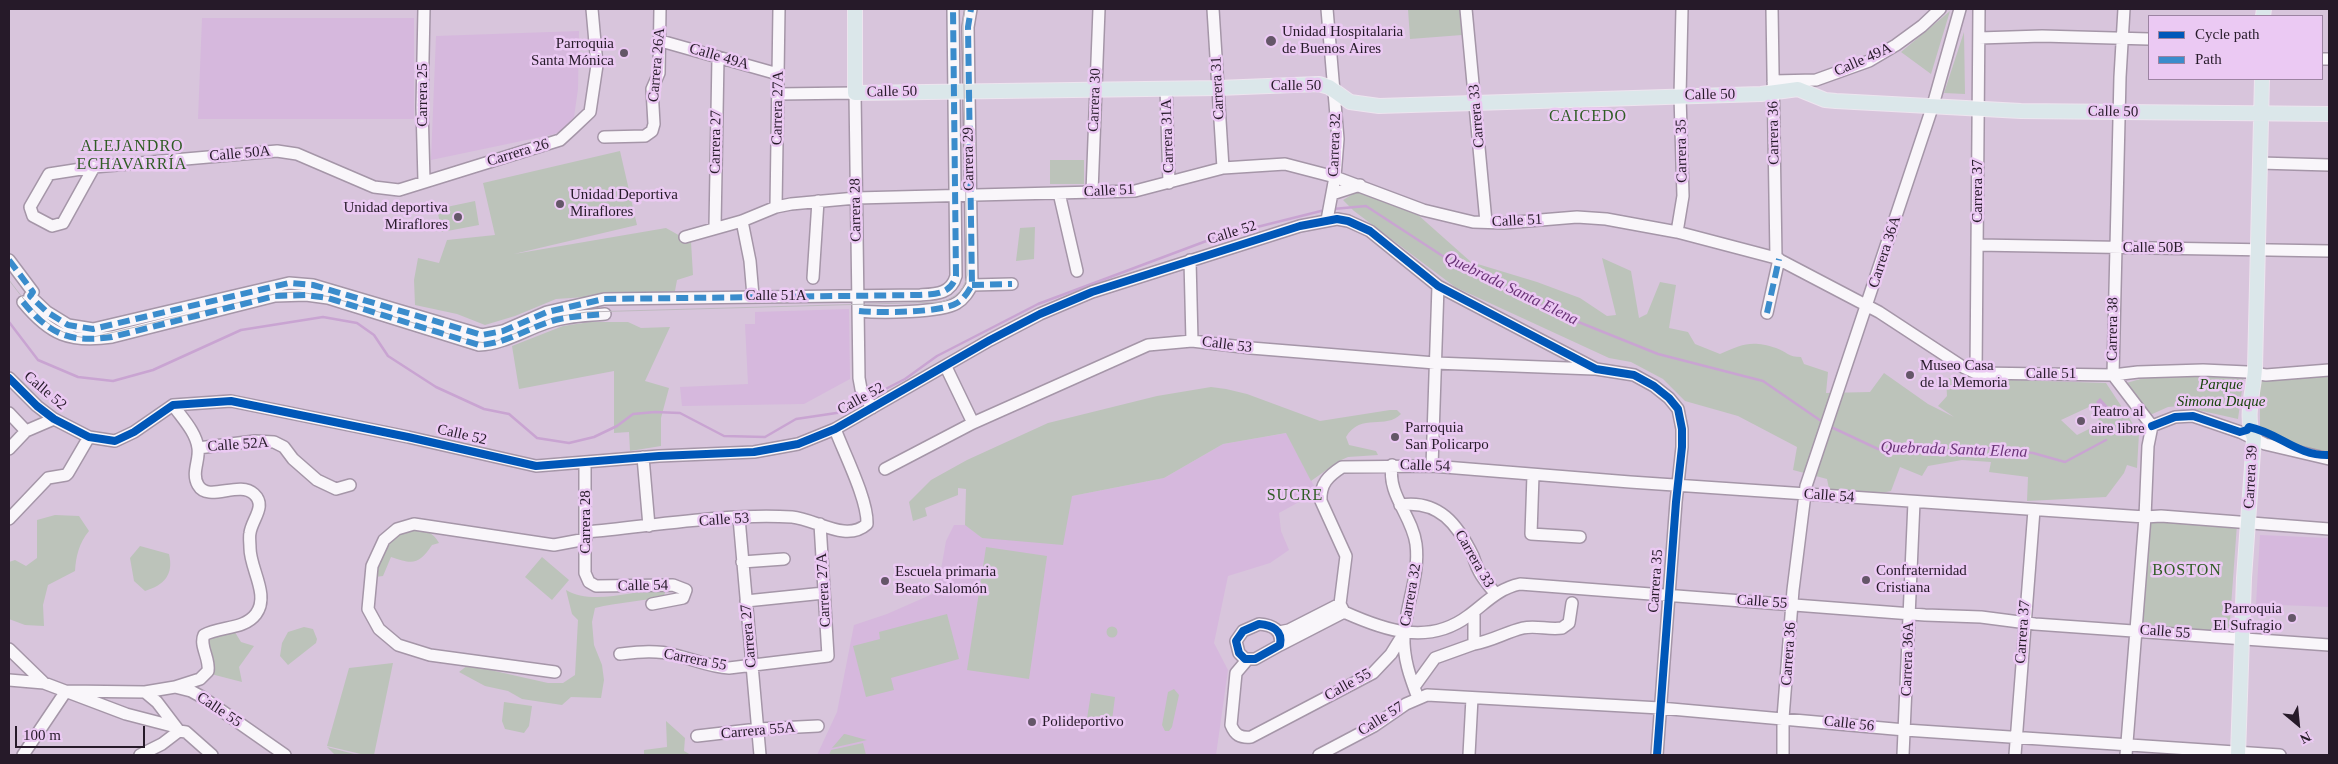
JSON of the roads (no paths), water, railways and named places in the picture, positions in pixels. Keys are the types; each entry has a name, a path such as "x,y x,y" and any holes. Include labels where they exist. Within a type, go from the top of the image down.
{"main road":[{"name":"Carrera 28","path":"854,93 855,9"},
{"name":"Carrera 39","path":"2238,754 2244,578 2254,438 2249,427 2254,373 2262,80"},
{"name":"Calle 50","path":"854,93 1218,88 1319,84 1329,87 1350,102 1368,106 1680,96 1773,86 1798,89 1831,100 1978,108 2119,112 2329,114"}],"street":[{"name":"Carrera 25","path":"424,9 422,107 424,181"},
{"name":"Carrera 26","path":"424,181 560,140 590,112 597,65 592,9"},
{"name":"Carrera 26A","path":"604,137 645,136 652,132 654,124 652,89 659,73 660,9"},
{"name":"Carrera 27A","path":"776,207 779,9"},
{"name":"Carrera 29","path":"947,290 952,286 956,276 953,9"},
{"name":"Carrera 29","path":"971,9 968,27 972,285"},
{"name":"Carrera 30","path":"1092,192 1099,9"},
{"name":"Carrera 31","path":"1213,9 1223,168"},
{"name":"Carrera 32","path":"1327,9 1338,139 1335,177 1328,217"},
{"name":"Carrera 33","path":"1466,9 1486,222"},
{"name":"Carrera 35","path":"1677,232 1683,188 1680,96 1682,9"},
{"name":"Carrera 36","path":"1767,313 1777,259 1772,9"},
{"name":"Calle 49A","path":"1773,86 1816,80 1869,61 1896,45 1922,26 1940,9"},
{"name":"Carrera 36A","path":"1805,494 1809,474 1933,105 1960,9"},
{"name":"Carrera 37","path":"1976,373 1979,9"},
{"name":"Carrera 38","path":"2124,9 2119,112 2113,375 2152,426"},
{"path":"1979,38 2042,36 2148,39"},
{"name":"Calle 49A","path":"660,41 778,74"},
{"name":"Carrera 27","path":"715,227 718,57"},
{"path":"1808,92 1816,80"},
{"name":"Carrera 31A","path":"1166,88 1169,183"},
{"name":"Calle 50","path":"778,94 854,93"},
{"name":"Carrera 28","path":"854,93 857,295 859,311 858,378 871,406"},
{"name":"Calle 50A","path":"94,166 63,223 52,226 32,216 30,207 49,174 94,166 277,151 298,154 374,187 399,190 424,181"},
{"path":"2260,163 2329,165"},
{"name":"Calle 51","path":"685,237 715,227 742,221 776,207 818,201 856,198 1135,191 1223,168 1285,164 1360,185 1423,210 1473,222 1577,217 1606,219 1677,232 1777,259 1867,306 1963,367 1976,373 2113,375 2203,370 2254,373 2266,376 2329,370"},
{"path":"1331,195 1360,185"},
{"path":"1059,193 1077,271"},
{"path":"813,278 818,201"},
{"name":"Calle 52","path":"9,378 37,406 54,419 89,437 114,441 121,439 173,406 231,401 417,439 536,466 774,449 798,444 835,429 871,406 946,367 1040,314 1092,292 1328,217 1360,225 1438,286 1596,369 1634,375 1661,392 1678,409"},
{"path":"742,221 750,261 753,296"},
{"name":"Calle 50B","path":"1977,245 2329,251"},
{"name":"Calle 51A","path":"9,260 33,292 30,296 47,312 68,325 93,329 289,283 313,285 482,335 503,331 547,312 604,299 933,294 947,290"},
{"path":"1190,260 1192,341"},
{"path":"859,311 935,309 957,303 972,285 1012,284"},
{"path":"1432,466 1438,286"},
{"path":"23,302 48,327 64,336 89,340 112,337 275,296 292,294 328,298 479,345 503,341 563,318 605,314"},
{"name":"Calle 53","path":"885,469 973,423 1148,345 1192,341 1251,348 1435,363 1596,369"},
{"path":"946,367 973,423"},
{"path":"173,406 189,428 198,448 195,476 201,489 208,493 246,489 259,500 260,508 250,532 250,551 262,598 258,610 249,621 204,635 202,641 208,661 208,670 200,679 175,687"},
{"name":"Carrera 35","path":"1657,755 1682,429 1678,409"},
{"path":"9,414 26,431"},
{"path":"2126,750 2145,517 2148,446 2152,426 2175,417 2193,416 2254,438 2264,444 2329,459"},
{"path":"9,449 26,431 54,419"},
{"name":"Calle 53","path":"555,672 430,655 398,645 379,629 368,610 372,566 384,540 397,529 414,524 554,545 586,536 648,526 738,518 793,517 847,532 860,529 867,524 867,518 859,490 835,429"},
{"path":"9,518 48,478 66,476 89,437"},
{"name":"Calle 52A","path":"198,448 255,441 274,442 284,447 293,459 317,480 336,488 350,485"},
{"path":"642,457 648,526"},
{"name":"Carrera 28","path":"585,462 585,573 589,582"},
{"name":"Carrera 32","path":"1392,465 1390,477 1400,505 1415,537 1418,556 1404,633 1406,666 1416,693"},
{"name":"Calle 54","path":"1342,608 1346,556 1320,501 1323,484 1331,474 1342,467 1432,466 1677,486 2145,517 2161,516 2329,529"},
{"path":"1533,475 1531,534 1580,537"},
{"name":"Carrera 36","path":"1783,755 1783,718 1792,604 1805,494"},
{"name":"Carrera 36A","path":"1903,755 1914,502"},
{"name":"Carrera 33","path":"1400,505 1414,503 1429,506 1452,522 1466,543 1478,571 1494,593"},
{"name":"Carrera 37","path":"2015,755 2034,510"},
{"name":"Carrera 27","path":"738,518 760,755"},
{"name":"Carrera 27A","path":"820,524 828,656"},
{"path":"742,562 784,559"},
{"name":"Calle 54","path":"589,582 596,586 673,585 686,590 683,598 652,604"},
{"name":"Calle 55","path":"1247,660 1236,673 1231,725 1234,733 1242,737 1251,737 1373,672 1391,654 1404,633 1426,632 1447,626 1474,612 1494,593 1520,584 1910,614 1981,617 2024,623 2329,645"},
{"path":"746,601 824,593"},
{"path":"1416,693 1436,658 1474,644 1490,641 1510,632 1533,626 1562,628 1569,623 1572,603"},
{"path":"1279,632 1289,630 1342,608 1384,629 1404,633"},
{"path":"1280,644 1279,632 1273,626 1259,624 1243,631 1236,644 1239,653 1247,660 1262,656 1342,608"},
{"path":"1474,612 1474,644"},
{"path":"9,649 44,683"},
{"name":"Carrera 55","path":"620,654 658,652 674,654 716,667 752,665 828,656"},
{"path":"9,680 44,683 126,714 178,729 186,732 212,755"},
{"name":"Calle 55","path":"66,691 145,692 175,687 202,697 285,755"},
{"path":"23,755 66,691"},
{"path":"145,692 162,708 178,729"},
{"name":"Calle 56","path":"1416,693 1472,698 1660,708 1905,730 2016,737 2126,750 2280,755"},
{"name":"Calle 57","path":"1318,755 1374,726 1416,693"},
{"path":"1469,755 1472,698"},
{"name":"Carrera 55A","path":"697,736 758,729 818,726"},
{"path":"140,755 162,744 178,729"}],"waterway":[{"name":"Quebrada Santa Elena","path":"1333,209 1366,206 1461,268 1561,315 1658,354 1763,381 1824,423"},
{"name":"Quebrada Santa Elena","path":"870,397 905,379 937,356 1038,304 1217,237 1325,210"},
{"name":"Quebrada Santa Elena","path":"9,322 38,360 78,377 113,381 153,370 241,330 323,317 357,323 374,335 388,356 436,387 484,409 509,414 537,438 569,443 594,437 617,426 633,414 655,412 680,413 724,436 765,437 796,419 843,412 863,401"},
{"name":"Quebrada Santa Elena","path":"1829,426 1878,449 1927,452 1987,448 2033,453 2065,462 2106,440"}],"tram line":[{"path":"9,280 25,301 43,319 64,332 89,338 279,293 299,292 331,297 471,341 487,343 497,341 555,317 587,312 941,302 959,293 967,275 963,21 965,9"}],"place":[{"name":"Unidad Hospitalaria de Buenos Aires","path":"1271,41"},
{"name":"Parroquia Santa Mónica","path":"624,53"},
{"name":"Unidad Deportiva Miraflores","path":"560,204"},
{"name":"Unidad deportiva Miraflores","path":"458,217"},
{"name":"Museo Casa de la Memoria","path":"1910,375"},
{"name":"Teatro al aire libre","path":"2081,421"},
{"name":"Parroquia San Policarpo","path":"1395,437"},
{"name":"Confraternidad Cristiana","path":"1866,580"},
{"name":"Escuela primaria Beato Salomón","path":"885,581"},
{"name":"Parroquia El Sufragio","path":"2292,618"},
{"name":"Polideportivo","path":"1032,722"}],"district":[{"name":"CAICEDO","path":"1588,117"},
{"name":"ALEJANDRO ECHAVARRÍA","path":"132,156"},
{"name":"SUCRE","path":"1295,496"},
{"name":"BOSTON","path":"2187,571"}],"park label":[{"name":"Parque Simona Duque","path":"2221,394"}]}
